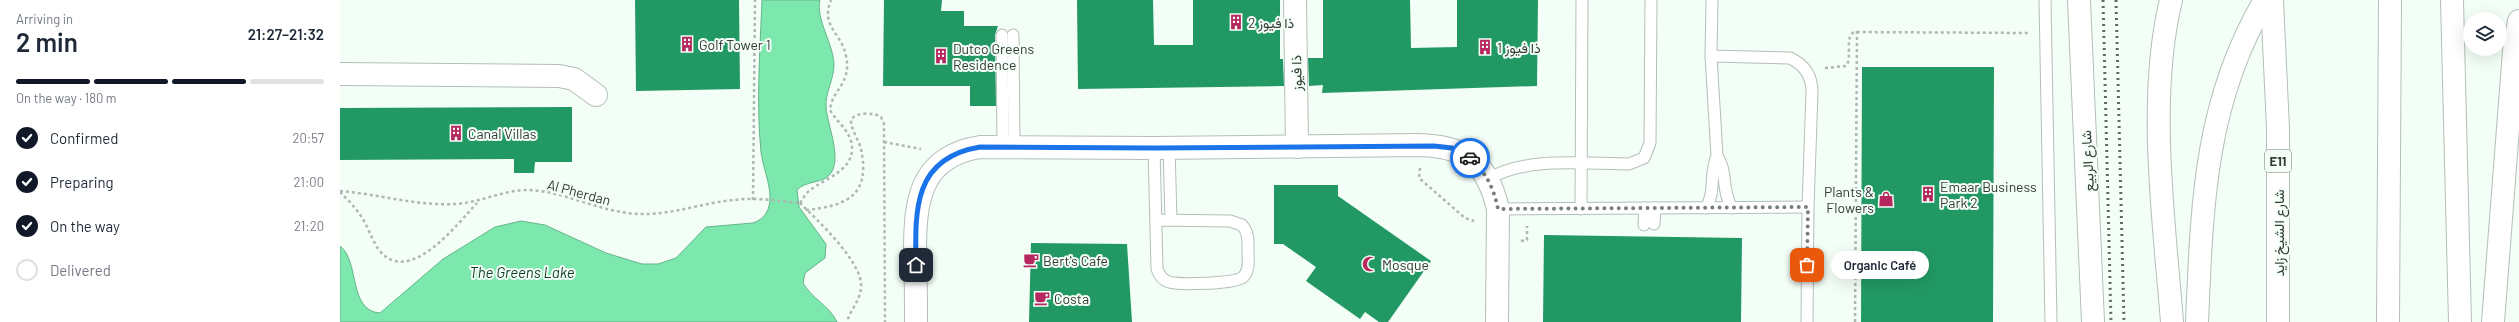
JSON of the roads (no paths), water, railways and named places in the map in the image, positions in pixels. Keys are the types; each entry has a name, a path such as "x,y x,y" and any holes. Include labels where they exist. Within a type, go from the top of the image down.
{"main road":[{"name":"ذا فيوز","path":"1295,0 1297,147"},
{"name":"شارع الربيع","path":"2080,0 2093,322"},
{"path":"2171,0 2161,56 2160,94 2161,169 2172,322"},
{"path":"2197,322 2202,213 2208,160 2220,108 2237,58 2265,0"},
{"name":"شارع الشيخ زايد","path":"2272,0 2278,129 2278,322"},
{"path":"2388,322 2390,0"},
{"path":"2452,0 2460,322"},
{"path":"2494,322 2514,52 2519,21"},
{"path":"340,74 559,76 574,80 596,95"},
{"path":"916,322 915,221 922,190 934,170 965,149 1008,147 1162,148 1418,145 1452,148 1466,155 1478,165 1488,179 1495,194 1498,209 1497,322"}],"lane":[{"path":"1581,209 1582,0"},
{"path":"1488,179 1507,170 1527,165 1629,164 1638,162 1649,151 1651,0"},
{"path":"1712,0 1711,56 1717,156 1722,166 1726,196 1732,208"},
{"path":"2045,0 2051,322"},
{"path":"1007,35 1008,147"},
{"path":"1711,56 1781,57 1798,61 1809,74 1812,87 1808,207 1807,322"},
{"path":"1156,220 1230,221 1242,225 1248,236 1248,267 1246,273 1242,278 1230,281 1174,283 1163,280 1157,269 1156,220 1162,148"},
{"path":"1162,148 1171,220"},
{"path":"1706,208 1712,196 1713,166 1717,156"},
{"path":"1498,209 1808,207"},
{"path":"1650,208 1650,225"}],"water":[{"name":"The Greens Lake","path":"762,0 820,0 820,15 831,49 834,65 826,107 835,150 835,158 834,166 828,176 820,181 805,185 797,190 799,207 826,244 825,258 805,273 803,283 807,289 830,311 837,322 340,322 340,246 346,253 350,263 363,304 370,310 380,313 443,259 495,227 521,221 545,225 606,253 642,264 658,264 676,258 706,227 753,223 761,219 768,210 770,197 761,152 759,114"}],"railway":[{"path":"2103,0 2111,322"},
{"path":"2116,0 2124,322"}],"place":[{"name":"ذا فيوز 2","path":"1236,22"},
{"name":"Golf Tower 1","path":"687,44"},
{"name":"ذا فيوز 1","path":"1485,47"},
{"name":"Dutco Greens Residence","path":"941,56"},
{"name":"Canal Villas","path":"456,133"},
{"name":"Emaar Business Park 2","path":"1928,194"},
{"name":"Plants & Flowers","path":"1886,199"},
{"name":"Bert's Cafe","path":"1031,260"},
{"name":"Mosque","path":"1370,264"},
{"name":"Organic Café","path":"1807,265"},
{"name":"Costa","path":"1042,298"}]}
